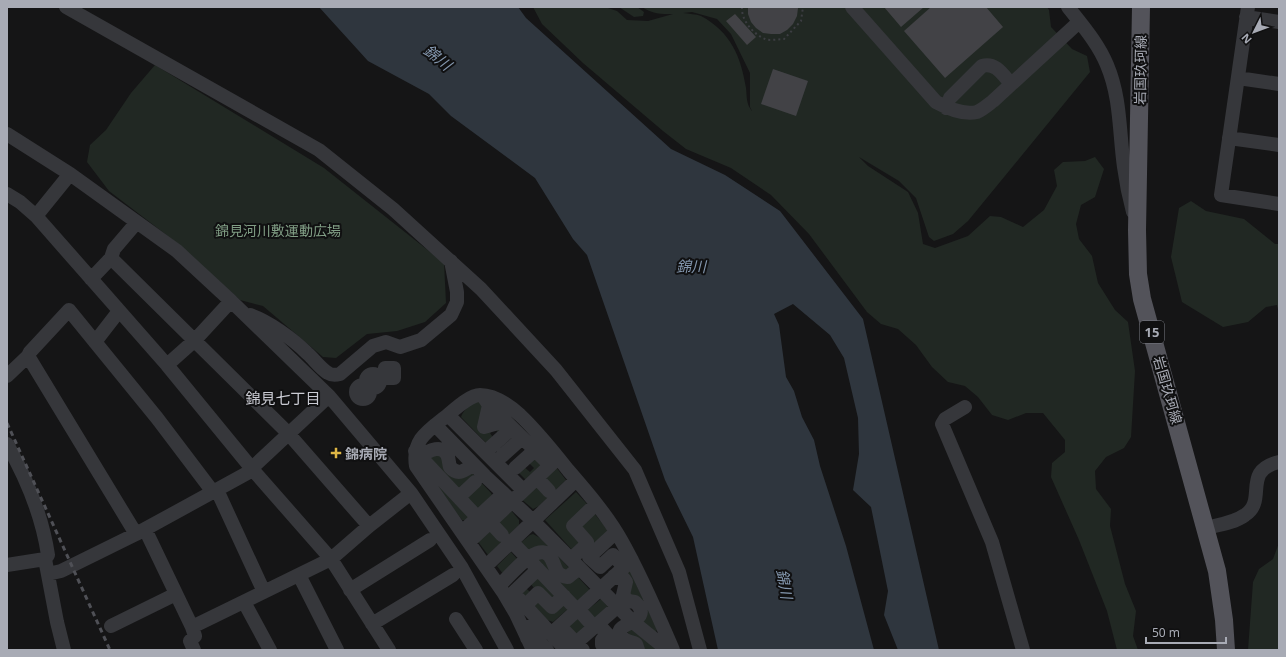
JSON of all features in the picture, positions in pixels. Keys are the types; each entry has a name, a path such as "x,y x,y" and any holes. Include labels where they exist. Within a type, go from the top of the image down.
{"main road":[{"name":"岩国玖珂線","path":"1142,9 1137,230 1138,274 1142,299 1218,571 1226,650"}],"street":[{"path":"66,7 319,150 393,209 481,289 556,370 635,470 679,572 700,650"},
{"path":"852,7 936,102 946,108 957,111 978,112 993,101 1079,22"},
{"path":"1068,7 1094,42 1107,64 1114,84 1119,108 1124,166 1137,230"},
{"path":"1279,22 1247,12 1221,195 1279,204"},
{"path":"946,108 950,98 982,66 986,65 995,67 1011,84"},
{"path":"1238,78 1279,84"},
{"path":"7,134 70,174 133,227 177,251 329,396 411,493 462,568 502,648"},
{"path":"1229,138 1279,145"},
{"path":"36,216 70,174"},
{"path":"7,194 20,202 36,216 167,365 253,469 331,559 389,650"},
{"path":"91,279 111,258 114,249 133,227"},
{"path":"111,258 288,434 369,526"},
{"path":"242,312 267,322 306,351 328,373 334,375 340,374 373,346 386,342 400,347 421,340 451,315 457,302 457,292 451,261"},
{"path":"167,365 195,340 231,301"},
{"path":"7,376 28,356 69,310 215,491 264,592"},
{"path":"95,342 119,311"},
{"path":"28,356 141,532 176,594 192,627 194,636 190,641 194,650"},
{"path":"418,454 420,439 435,425 470,398 479,395 486,400 535,450 554,461 576,480 610,521 616,532 624,579 626,582 623,595 628,601 636,602 641,610 638,619 622,627 620,634 627,641 631,641 636,644 638,650"},
{"path":"48,574 61,571 141,532 253,469 329,396"},
{"path":"486,400 489,397 504,403 519,414 537,433 554,461"},
{"path":"486,400 484,427 513,429"},
{"path":"965,407 945,419 942,424 992,542 1023,650"},
{"path":"448,415 524,490"},
{"path":"435,425 473,464 533,521 617,607 659,643 673,649"},
{"path":"513,429 512,456 524,490"},
{"path":"7,444 18,464 37,508 45,534 48,556 45,559 64,650"},
{"path":"473,464 462,473 457,473 450,467 448,456 442,450 436,448 418,454 414,458 416,466 499,586 516,614 528,639"},
{"path":"512,456 535,450"},
{"path":"418,454 459,498 507,538 564,596 622,650"},
{"path":"512,456 554,461"},
{"path":"512,456 548,491"},
{"path":"1206,528 1233,520 1245,515 1252,509 1258,475 1264,467 1279,462"},
{"path":"486,566 507,538 533,521 576,480"},
{"path":"459,498 475,482"},
{"path":"466,537 507,497 524,490"},
{"path":"192,627 331,559 369,526 411,493"},
{"path":"519,599 527,558 536,552 545,553 552,561 557,573 568,577 576,565 587,542 573,526 596,504"},
{"path":"576,565 589,557 616,532"},
{"path":"350,590 430,540"},
{"path":"589,557 600,567 613,555 623,568 642,579 673,649"},
{"path":"7,565 45,559"},
{"path":"528,639 533,626 542,629 555,630 623,568"},
{"path":"499,586 523,580 538,569"},
{"path":"299,575 337,650"},
{"path":"372,624 453,575"},
{"path":"519,599 538,593 552,608 564,596"},
{"path":"111,626 176,594"},
{"path":"519,599 555,630 577,645 595,650"},
{"path":"244,602 270,650"},
{"path":"577,645 600,628 617,607"},
{"path":"456,618 476,650"},
{"path":"600,628 602,645 606,650"},
{"path":"528,639 535,639 547,650"}],"path":[{"path":"742,7 741,12 744,20 756,34 766,40 784,38 801,21 803,7"}],"green space":[{"path":"533,7 605,7 617,11 627,20 648,21 673,14 661,14 642,7 1047,7 1049,10 1051,27 1072,49 1087,56 1090,72 968,221 953,234 934,241 929,237 916,198 899,181 859,157 868,166 908,192 918,213 923,244 935,248 968,236 990,216 1001,217 1023,227 1044,210 1057,186 1054,170 1063,162 1085,161 1095,157 1104,169 1095,197 1081,205 1076,224 1079,239 1092,256 1098,283 1115,310 1128,322 1135,371 1131,437 1124,448 1106,457 1095,471 1096,489 1111,509 1110,526 1125,584 1136,611 1133,636 1138,650 1117,650 1107,611 1079,540 1051,477 1052,463 1065,452 1065,440 1043,413 1026,413 1008,420 992,415 978,397 965,386 948,382 932,367 916,345 898,329 881,324 867,312 809,234 771,195 731,168 686,149 583,63 542,24","holes":["692,12 717,19 731,34 750,73 750,107 752,111 750,108 748,103 741,66 733,46 720,30 711,22 695,14 683,13"]},
{"path":"619,7 637,7 644,12 643,16 634,17"},
{"name":"錦見河川敷運動広場","path":"155,65 324,168 444,263 446,303 425,322 397,331 367,334 336,358 323,357 263,306 240,300 177,243 109,191 87,162 90,145 106,130 131,93"},
{"path":"1191,201 1206,211 1244,219 1275,244 1279,244 1279,314 1277,305 1266,307 1248,322 1223,327 1182,302 1171,257 1179,208"},
{"path":"480,401 502,425 500,435 495,429 490,433 494,439 488,445 461,417 468,407"},
{"path":"434,452 473,474 491,493 492,495 478,510 428,456"},
{"path":"534,456 544,466 527,481 517,471 523,466 530,472 534,468 528,462"},
{"path":"556,467 566,480 539,506 533,509 520,498"},
{"path":"438,485 470,516 466,520 462,520 440,491"},
{"path":"576,492 588,505 567,526 582,543 574,552 545,520"},
{"path":"509,508 519,520 519,525 488,555 476,539"},
{"path":"593,512 609,531 580,560 579,529"},
{"path":"533,534 542,539 572,571 558,569 519,544"},
{"path":"1279,543 1279,650 1248,650 1253,582 1259,569 1273,559"},
{"path":"511,552 518,560 503,574 497,566"},
{"path":"541,555 550,566 577,576 589,589 589,591 577,601 534,558"},
{"path":"630,571 657,629 656,633 640,620 630,597 623,576"},
{"path":"537,575 557,597 525,598 521,590 525,587 530,592 534,588 529,582"},
{"path":"601,599 610,609 596,622 586,611"},
{"path":"563,602 569,608 553,622 547,620 532,603"},
{"path":"580,616 588,626 575,637 567,628"},
{"path":"627,626 658,650 641,650 629,639"}],"water":[{"name":"錦川","path":"319,7 518,7 526,18 671,149 725,175 780,211 863,319 939,650 898,650 884,615 888,591 871,507 853,490 859,454 858,418 844,358 830,335 793,304 774,314 779,325 786,377 794,391 802,417 814,440 820,466 846,546 874,650 718,650 693,537 665,480 587,255 573,239 535,178 451,116 429,94 368,61"}],"building":[{"path":"748,7 798,8 797,16 793,24 787,30 780,34 771,34 763,33 756,28 751,22 748,14"},
{"path":"884,7 924,7 901,27"},
{"path":"931,7 986,7 1003,27 945,78 904,31"},
{"path":"735,14 756,37 747,45 726,21"},
{"path":"773,69 808,81 796,116 761,104"}],"railway":[{"path":"7,423 110,650"}],"place":[{"name":"錦病院","path":"336,453"}],"district":[{"name":"錦見七丁目","path":"283,398"}]}
